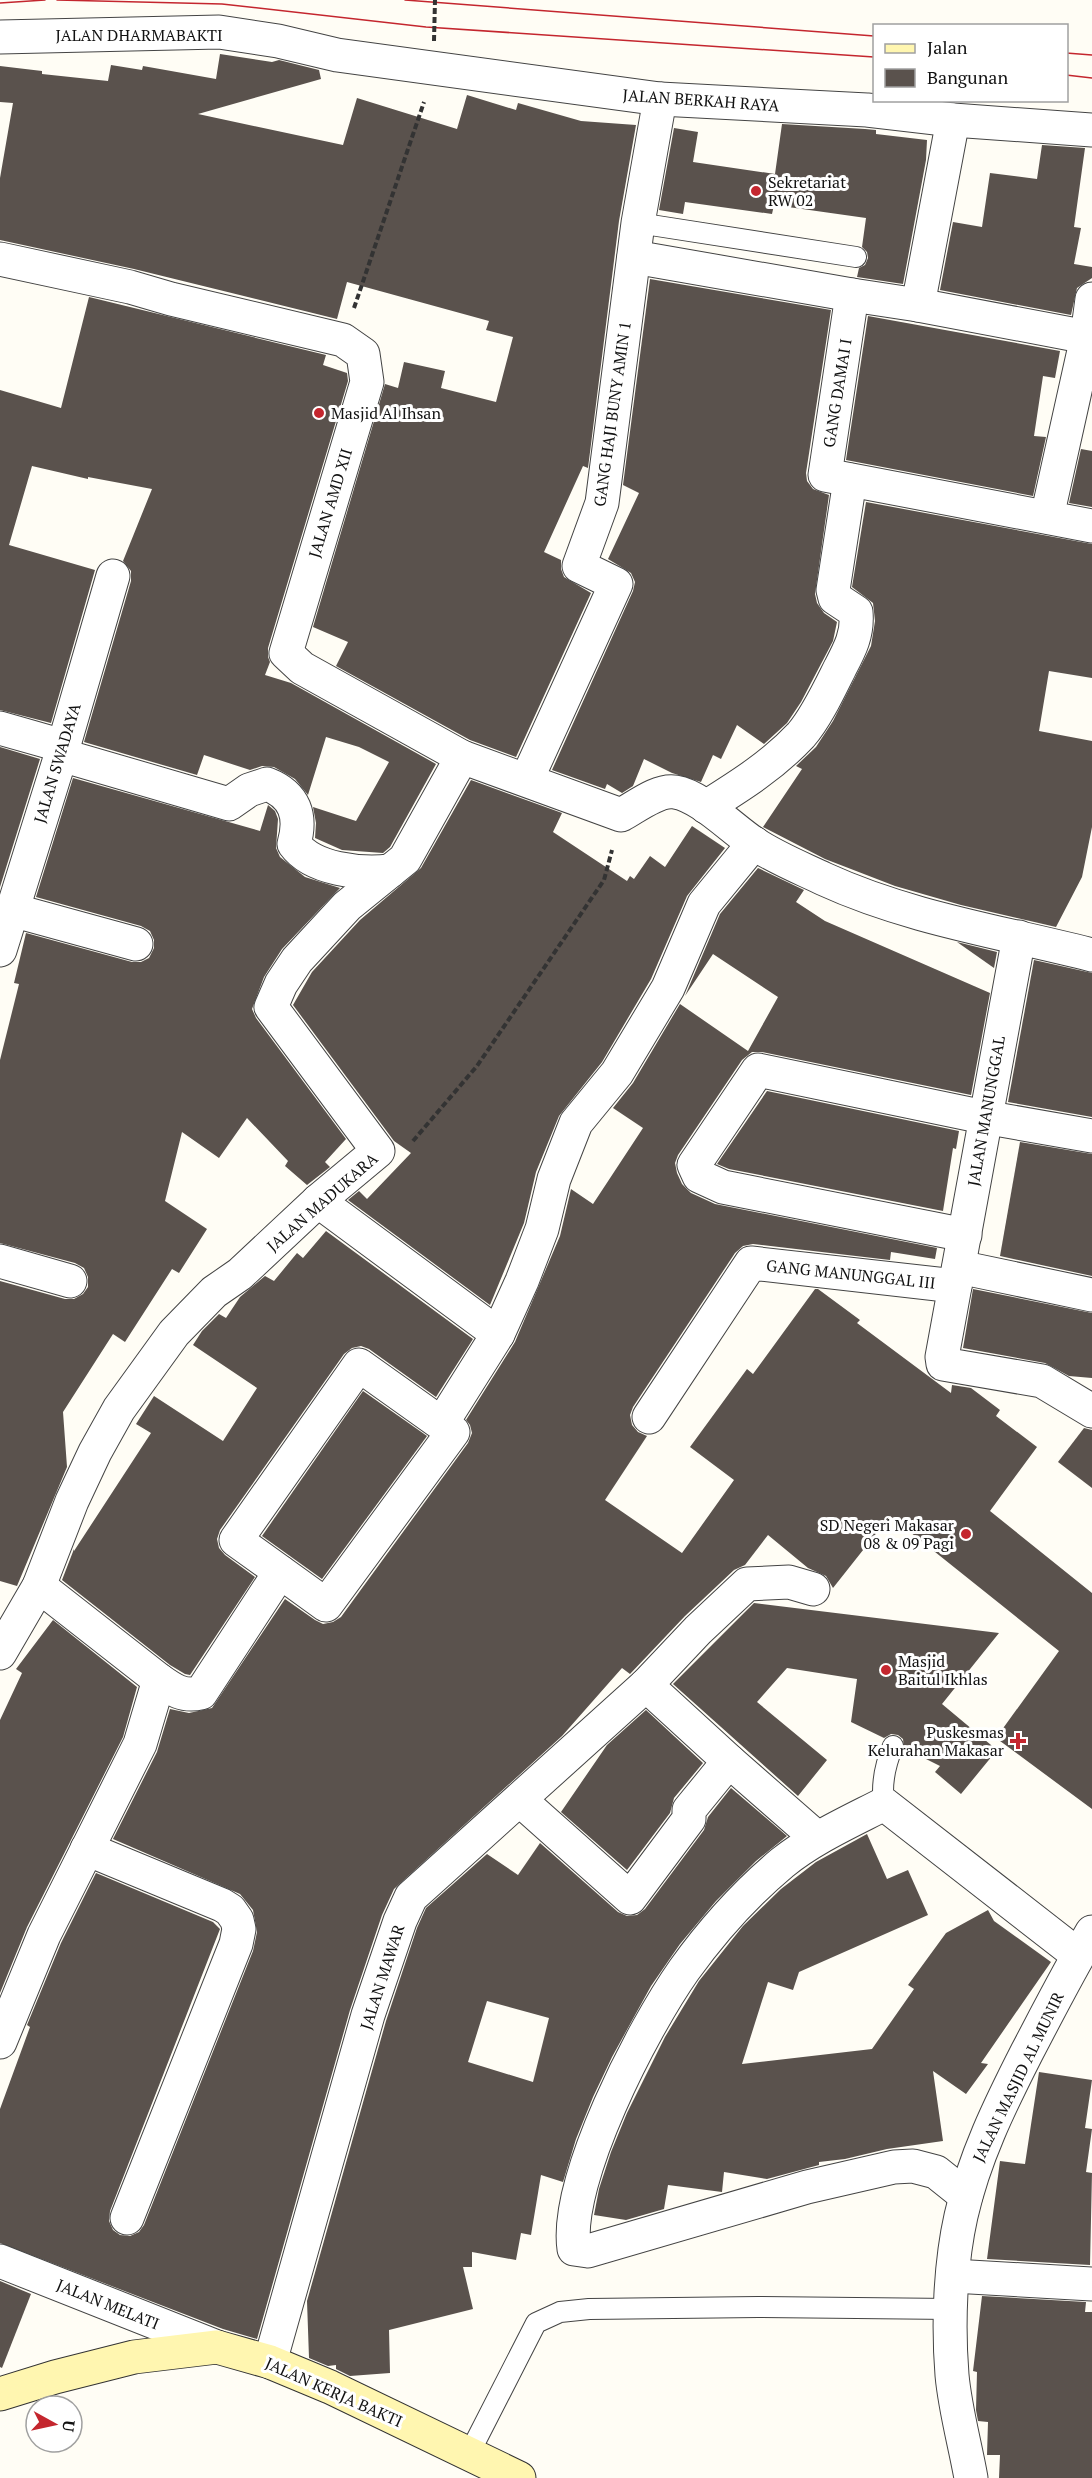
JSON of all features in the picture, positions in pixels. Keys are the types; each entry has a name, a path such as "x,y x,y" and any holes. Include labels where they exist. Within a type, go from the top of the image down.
{"street":[{"name":"JALAN DHARMABAKTI","path":"0,37 219,32 278,41"},
{"name":"JALAN BERKAH RAYA","path":"278,41 337,55 435,54 660,99 867,110 953,120 1092,130"},
{"path":"660,99 634,257 1087,336"},
{"path":"918,305 953,120"},
{"name":"GANG HAJI BUNY AMIN 1","path":"527,779 616,584 579,566 602,503 634,257"},
{"path":"0,259 130,287 171,300 343,340"},
{"name":"GANG DAMAI I","path":"852,295 825,476 1092,526"},
{"path":"1047,517 1087,336 1092,299"},
{"name":"JALAN AMD XII","path":"343,340 363,354 367,382 286,653 293,662 323,681 462,757 621,815"},
{"path":"706,807 760,774 802,734 855,639 856,612 835,598 833,590 850,480"},
{"name":"JALAN SWADAYA","path":"0,950 113,576"},
{"path":"0,728 229,804 249,790 267,784 282,790 295,808 298,828 294,844 302,855 316,861 367,873 390,871"},
{"path":"378,1151 271,1007 281,984 297,960 347,906 405,859 462,757"},
{"path":"621,815 662,792 675,792 706,807 754,843 826,880 876,901 972,928 1092,955"},
{"path":"442,1423 498,1334 522,1281 542,1229 554,1179 576,1123 617,1073 668,988 704,904 754,843"},
{"path":"12,910 136,944"},
{"name":"JALAN MANUNGGAL","path":"1019,937 984,1117 951,1316 945,1332 943,1364 1042,1381 1092,1411"},
{"path":"964,1235 723,1187 699,1176 694,1165 759,1070 984,1117 1092,1136"},
{"name":"JALAN MADUKARA","path":"0,1653 39,1586 72,1501 96,1452 139,1380 191,1314 214,1292 240,1274 318,1201 378,1151"},
{"path":"318,1201 498,1334"},
{"path":"0,1261 70,1281"},
{"name":"GANG MANUNGGAL III","path":"649,1417 751,1263 957,1276"},
{"path":"957,1276 1092,1295"},
{"path":"359,1365 442,1423 453,1432 326,1605 236,1540 359,1365"},
{"path":"39,1586 178,1693 201,1693 280,1572"},
{"name":"JALAN MAWAR","path":"270,2362 368,2015 400,1921 411,1897 646,1685 698,1630 747,1584 789,1582 813,1589"},
{"path":"0,2042 44,1935 140,1744 159,1680"},
{"path":"646,1685 818,1838"},
{"path":"520,1800 630,1898 689,1819 689,1810 729,1761"},
{"path":"966,2196 936,2172 913,2166 894,2167 807,2187 588,2251 574,2249 572,2228 575,2208 587,2164 632,2061 658,2013 684,1971 740,1902 783,1863 818,1838 884,1804 1085,1943"},
{"path":"87,1849 222,1905 234,1914 239,1929 236,1944 205,2026 127,2218"},
{"name":"JALAN MASJID AL MUNIR","path":"971,2478 952,2376 951,2309 957,2234 979,2155 994,2120 1085,1943"},
{"name":"JALAN MELATI","path":"0,2261 217,2347"},
{"path":"953,2276 1092,2284"},
{"name":"JALAN KERJA BAKTI","path":"0,2394 134,2356 217,2347 270,2362 330,2387 519,2478"}],"lane":[{"path":"638,224 856,257"},
{"path":"884,1804 885,1766 893,1746"},
{"path":"469,2454 536,2323 560,2312 589,2309 758,2307 951,2309"}],"path":[{"path":"343,340 435,54 435,0"},
{"name":"JALAN MADUKARA","path":"378,1151 404,1151 477,1066 604,880 621,815"}],"building":[{"path":"220,54 272,62 279,60 319,70 321,79 198,114 343,145 357,98 457,129 467,95 516,110 518,103 581,121 636,125 619,221 588,468 583,466 544,552 561,560 564,577 591,593 516,757 470,740 336,666 348,642 313,627 385,384 398,388 404,362 445,371 441,388 496,402 513,337 486,330 489,321 347,282 337,319 134,269 0,240 0,178 13,103 0,102 0,66 42,71 42,74 108,81 111,65 142,70 143,66 216,79"},
{"path":"782,124 876,130 876,134 927,140 926,160 903,284 857,277 859,268 865,265 868,258 867,252 862,247 866,218 774,205 772,214 685,202 683,214 659,210 674,128 698,132 693,162 775,174"},
{"path":"1042,145 1085,148 1074,227 1081,228 1074,264 1092,267 1092,278 1077,288 1071,315 940,290 953,222 982,227 990,173 1037,179"},
{"path":"650,279 831,310 806,473 807,481 813,489 829,495 815,594 817,603 824,613 837,622 833,641 801,702 787,723 764,744 737,725 721,759 713,755 701,782 672,773 644,759 633,786 622,793 607,784 605,789 552,770 633,591 635,582 631,573 608,559 639,493 623,485"},
{"path":"89,297 326,355 323,365 347,373 348,381 268,648 270,662 265,675 291,683 436,764 390,847 383,853 342,850 315,838 316,823 313,807 356,821 389,762 359,747 326,737 308,795 295,779 274,767 262,766 250,770 204,755 197,775 84,742 131,581 131,571 123,561 152,489 88,477 88,479 32,466 9,545 95,570 51,723 0,710 0,390 61,408"},
{"path":"868,316 1060,351 1055,378 1043,376 1034,436 1046,437 1033,496 846,460"},
{"path":"1081,449 1092,451 1092,507 1069,503"},
{"path":"866,502 1092,544 1092,678 1049,671 1039,731 1092,741 1092,827 1082,877 1056,927 961,905 895,886 825,859 763,827 802,769 796,766 816,747 833,721 871,646 875,621 873,603 852,587"},
{"path":"0,747 40,759 0,887"},
{"path":"73,778 260,831 268,805 275,811 278,819 276,848 280,857 305,877 340,888 282,949 264,977 252,1009 256,1018 346,1139 325,1162 330,1167 307,1185 285,1166 288,1161 247,1118 219,1158 182,1132 165,1201 207,1229 179,1273 172,1269 125,1342 113,1334 63,1412 67,1467 17,1586 0,1581 0,1281 65,1299 74,1299 83,1294 88,1287 88,1277 84,1268 75,1263 0,1243 0,1060 19,984 14,983 26,933 132,962 141,962 149,958 154,948 154,940 150,931 141,926 36,897"},
{"path":"471,780 562,813 553,832 627,881 630,876 634,879 650,856 665,867 692,826 725,848 687,896 651,979 602,1062 559,1116 536,1172 524,1223 490,1305 348,1200 359,1191 367,1199 411,1153 394,1141 293,1005 312,972 360,920 421,868"},
{"path":"758,868 804,890 796,902 825,921 990,993 971,1095 762,1052 752,1052 742,1060 678,1155 675,1163 677,1173 682,1184 691,1193 715,1204 937,1248 935,1259 891,1252 890,1260 753,1244 743,1246 735,1253 633,1407 630,1415 632,1425 638,1432 647,1436 605,1500 682,1553 734,1480 690,1447 747,1369 753,1374 815,1289 818,1289 860,1320 857,1323 951,1393 952,1385 971,1388 1000,1410 996,1416 1037,1447 990,1511 1092,1593 1092,1809 996,1738 1059,1651 890,1516 833,1588 826,1576 808,1568 768,1535 745,1565 734,1570 685,1616 630,1674 622,1668 562,1736 394,1889 382,1915 350,2010 257,2339 223,2329 0,2243 0,2109 30,2027 27,2025 61,1943 96,1873 213,1922 220,1929 110,2211 109,2221 113,2230 120,2235 130,2236 139,2232 144,2225 253,1951 257,1932 253,1910 240,1894 113,1839 157,1752 170,1709 189,1713 212,1708 285,1599 323,1624 341,1617 468,1443 472,1433 466,1420 515,1342 560,1236 571,1189 593,1204 643,1128 613,1108 633,1083 680,1004 748,1051 778,997 713,954 685,996 720,914"},
{"path":"957,942 997,952 994,968"},
{"path":"1034,960 1092,973 1092,1117 1008,1102"},
{"path":"767,1091 959,1131 956,1149 953,1148 943,1211 729,1169 717,1164"},
{"path":"1020,1142 1092,1154 1092,1276 1000,1256"},
{"path":"326,1231 473,1339 436,1397 369,1349 361,1346 352,1348 344,1354 220,1530 217,1539 219,1548 255,1577 190,1675 185,1674 170,1665 62,1580 74,1549 74,1551 151,1433 136,1424 154,1396 223,1441 257,1388 193,1345 202,1331 219,1314 226,1318 240,1297 265,1276 274,1281 297,1253 303,1258"},
{"path":"973,1289 1092,1313 1092,1378 1069,1376 1045,1363 963,1348"},
{"path":"363,1391 427,1436 322,1579 262,1536"},
{"path":"1084,1428 1092,1430 1092,1488 1058,1462"},
{"path":"754,1603 999,1633 942,1704 997,1750 961,1794 935,1772 940,1766 904,1748 903,1739 898,1735 891,1734 884,1738 851,1722 857,1679 787,1668 757,1702 827,1760 798,1796 673,1684"},
{"path":"53,1620 137,1687 123,1737 27,1927 0,1993 0,1720 22,1673 16,1669"},
{"path":"646,1710 703,1763 674,1798 670,1813 627,1870 561,1812 607,1745"},
{"path":"731,1788 787,1836 756,1861 716,1901 680,1944 651,1986 593,2097 576,2139 563,2182 541,2175 531,2235 521,2233 516,2260 472,2252 472,2267 463,2267 473,2309 389,2330 390,2373 350,2376 336,2369 336,2365 328,2366 309,2358 307,2301 386,2021 417,1928 426,1908 487,1854 518,1875 540,1843 618,1912 627,1916 637,1915 645,1909 704,1830 708,1817","holes":["487,2001 549,2018 533,2082 468,2062"]},
{"path":"867,1834 887,1879 908,1870 928,1915 799,1972 793,1990 768,1982 742,2064 872,2049 914,1989 908,1985 946,1933 988,1910 994,1921 1051,1962 981,2063 988,2064 966,2094 933,2071 943,2141 819,2162 819,2165 767,2179 724,2172 722,2192 668,2185 664,2209 626,2220 594,2215 599,2189 627,2113 665,2037 699,1981 743,1926 781,1889 816,1862"},
{"path":"1039,2072 1092,2080 1085,2128 1092,2129 1086,2172 1092,2173 1090,2265 987,2259 1000,2161 1025,2164"},
{"path":"0,2281 31,2294 2,2368 0,2367"},
{"path":"982,2296 1086,2302 1085,2312 1092,2312 1092,2478 999,2478 1000,2455 987,2455 988,2422 978,2421 976,2410 977,2372 973,2371"}],"tram line":[{"path":"0,3 45,0"},
{"path":"57,0 222,4 426,27 873,57"},
{"path":"405,0 873,36"},
{"path":"1068,53 1092,55"},
{"path":"1068,75 1092,78"}],"place":[{"name":"Sekretariat RW 02","path":"756,191"},
{"name":"Masjid Al Ihsan","path":"319,413"},
{"name":"SD Negeri Makasar 08 & 09 Pagi","path":"966,1534"},
{"name":"Masjid Baitul Ikhlas","path":"886,1670"},
{"name":"Puskesmas Kelurahan Makasar","path":"1018,1741"}]}
